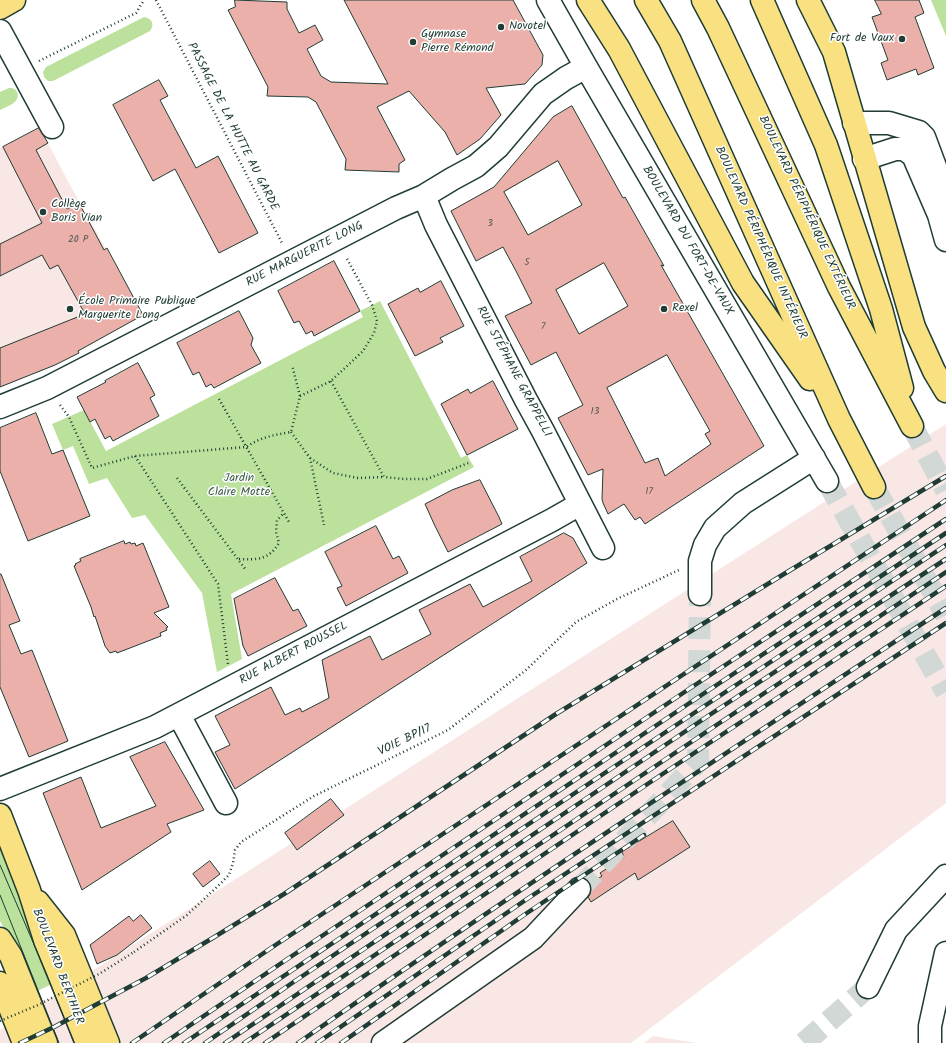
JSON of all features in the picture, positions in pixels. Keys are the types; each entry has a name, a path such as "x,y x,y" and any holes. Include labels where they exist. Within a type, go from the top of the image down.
{"main road":[{"path":"0,8 14,0"},
{"path":"588,0 619,49 743,284 839,419"},
{"name":"BOULEVARD PÉRIPHÉRIQUE INTÉRIEUR","path":"646,0 670,41 839,419 874,486"},
{"name":"BOULEVARD PÉRIPHÉRIQUE EXTÉRIEUR","path":"702,0 718,28 839,287 912,426 881,309 826,145 762,0"},
{"path":"808,0 834,52 864,160 914,328 946,391"},
{"name":"BOULEVARD BERTHIER","path":"0,815 29,890 45,940 87,1043"},
{"name":"BOULEVARD BERTHIER","path":"29,890 64,935 108,1043"},
{"path":"0,939 11,956 46,1043"},
{"path":"0,983 24,1043"}],"street":[{"name":"BOULEVARD DU FORT-DE-VAUX","path":"548,0 827,481"},
{"path":"0,31 52,127"},
{"name":"RUE MARGUERITE LONG","path":"0,407 47,388 396,208 424,196 476,166 498,147 543,94 566,78 586,67"},
{"path":"854,123 889,123 919,132 924,137 946,196"},
{"path":"864,160 895,149 904,149 913,155 939,215 946,240"},
{"name":"RUE STÉPHANE GRAPPELLI","path":"424,196 436,225 603,548"},
{"path":"700,594 700,561 705,545 715,528 743,503 814,458"},
{"name":"RUE ALBERT ROUSSEL","path":"0,789 155,727 580,504"},
{"path":"178,715 226,803"},
{"path":"868,987 896,930 946,876"},
{"path":"383,1043 533,938 579,889"},
{"path":"930,1043 930,1026 946,953"}],"path":[{"path":"21,70 136,13 144,0"},
{"name":"PASSAGE DE LA HUTTE AU GARDE","path":"156,0 292,261"},
{"path":"300,396 331,382 363,351 374,333 378,321 372,305 336,239"},
{"path":"291,432 300,396 292,365"},
{"path":"331,382 384,477"},
{"path":"47,388 68,417 92,468 135,456 246,447 255,441 268,436 291,432"},
{"path":"219,399 289,522"},
{"path":"291,432 310,458 333,472 358,478 384,477 427,479 471,462"},
{"path":"135,456 218,584 229,666 243,681"},
{"path":"310,458 324,525"},
{"path":"177,478 246,570"},
{"path":"238,558 255,560 265,557 275,550 278,543 276,532 277,520 284,513"},
{"name":"VOIE BP/17","path":"0,1021 38,1005 99,974 134,952 187,915 229,874 233,863 235,850 241,842 314,796 448,730 526,670 576,622 617,598 700,561"}],"shaded area":[{"path":"40,128 70,185 143,315 44,370 0,387 0,148"},
{"path":"946,424 946,803 631,1043 0,1043 0,1030"},
{"path":"653,1036 697,1043 644,1043"}],"green space":[{"path":"931,0 946,0 946,36"},
{"path":"144,17 152,22 152,29 150,31 53,81 48,81 44,77 43,72 46,67"},
{"path":"13,88 16,91 18,96 17,99 13,104 0,110 0,92"},
{"name":"Jardin Claire Motte","path":"380,301 461,458 467,455 474,467 231,594 242,659 217,672 202,593 145,515 132,518 107,478 89,484 73,446 63,450 52,424 84,410 106,451 363,317 360,311"},
{"path":"0,840 56,982 33,993 10,939 0,921"}],"building":[{"path":"235,0 287,2 287,9 299,33 315,25 323,40 307,49 321,76 331,82 388,84 344,0 513,0 543,55 542,65 525,84 486,88 501,115 480,139 457,155 445,132 409,91 377,107 405,160 399,164 399,172 345,170 346,159 316,102 308,97 267,96 268,87 228,10 235,7"},
{"name":"Fort de Vaux","path":"875,0 919,0 924,13 915,17 934,68 918,75 916,69 887,80 881,63 888,60 872,17 881,14"},
{"path":"159,80 168,96 160,100 196,168 218,156 258,233 219,253 175,169 153,181 113,105"},
{"path":"572,106 623,198 625,197 664,266 661,265 764,446 645,524 640,517 635,520 624,504 608,514 602,499 603,469 588,475 558,418 583,405 556,352 531,365 505,316 532,303 517,273 503,247 476,261 451,211 494,187 553,117","holes":["558,161 582,205 528,235 504,192","604,263 628,306 579,334 556,290","667,355 710,431 705,434 711,444 665,476 658,458 645,463 607,388"]},
{"path":"39,128 48,143 36,150 67,209 79,203 104,250 107,248 143,315 78,351 79,353 55,365 0,387 0,348 85,314 58,265 50,269 42,255 0,276 0,244 42,223 3,147"},
{"path":"334,261 360,311 314,336 312,331 306,334 299,321 294,323 278,291"},
{"path":"441,281 464,326 440,338 443,342 415,356 388,304 418,288 420,292"},
{"path":"239,311 253,338 251,345 261,363 214,388 211,384 206,387 199,372 193,375 177,343"},
{"path":"138,363 155,395 150,398 159,416 113,441 110,436 105,439 95,419 90,422 77,397"},
{"path":"493,381 518,429 467,455 441,404 468,389 470,393"},
{"path":"36,413 52,454 63,450 90,516 28,541 0,471 0,428"},
{"path":"480,480 502,524 448,552 425,504 452,490"},
{"path":"376,526 393,559 399,556 408,573 346,606 337,588 342,586 325,552"},
{"path":"564,533 573,538 587,563 235,789 215,752 230,745 215,716 271,687 285,715 300,708 302,712 329,698 322,660 370,636 382,660 431,634 419,610 470,584 483,607 532,581 520,557"},
{"path":"124,541 125,544 130,542 131,544 135,543 136,546 143,543 169,607 154,613 168,627 166,628 167,630 160,633 161,636 117,653 116,651 110,653 105,646 95,616 94,617 74,566 81,561 80,559"},
{"path":"0,574 20,621 9,625 21,654 32,650 68,741 29,757 0,687"},
{"path":"275,578 293,611 298,609 307,626 248,656 243,646 234,599"},
{"path":"165,742 204,810 167,824 171,832 82,890 43,793 81,777 101,828 156,806 130,757"},
{"path":"331,799 344,815 297,850 285,833"},
{"path":"673,821 690,847 638,880 635,873 591,902 588,897 591,891 590,884 602,876 600,873 624,857 622,852"},
{"path":"210,861 220,874 203,887 193,874"},
{"path":"141,915 152,928 117,955 97,964 90,945 129,916 133,921"}],"tunnel":[{"path":"912,426 946,490"},
{"path":"827,481 946,692"},
{"path":"874,487 946,615"},
{"path":"579,889 698,762 700,594"},
{"path":"804,1043 868,987"}],"tram line":[{"path":"0,865 74,1043"},
{"path":"0,895 59,1043"}],"railway":[{"path":"20,1043 54,1027 146,978 216,936 284,894 556,714 946,476"},
{"path":"132,1043 274,946 946,500"},
{"path":"164,1043 692,687 946,519"},
{"path":"184,1043 697,698 946,533"},
{"path":"205,1043 295,981 946,545"},
{"path":"225,1043 708,716 946,559"},
{"path":"244,1043 946,572"},
{"path":"265,1043 649,783 946,586"},
{"path":"298,1043 539,878 946,608"},
{"path":"317,1043 527,899 946,623"},
{"path":"341,1043 524,915 644,835"}],"place":[{"name":"Novotel","path":"501,27"},
{"name":"Fort de Vaux","path":"902,39"},
{"name":"Gymnase Pierre Rémond","path":"413,42"},
{"name":"Collège Boris Vian","path":"43,212"},
{"name":"École Primaire Publique Marguerite Long","path":"70,309"},
{"name":"Rexel","path":"664,309"}]}
